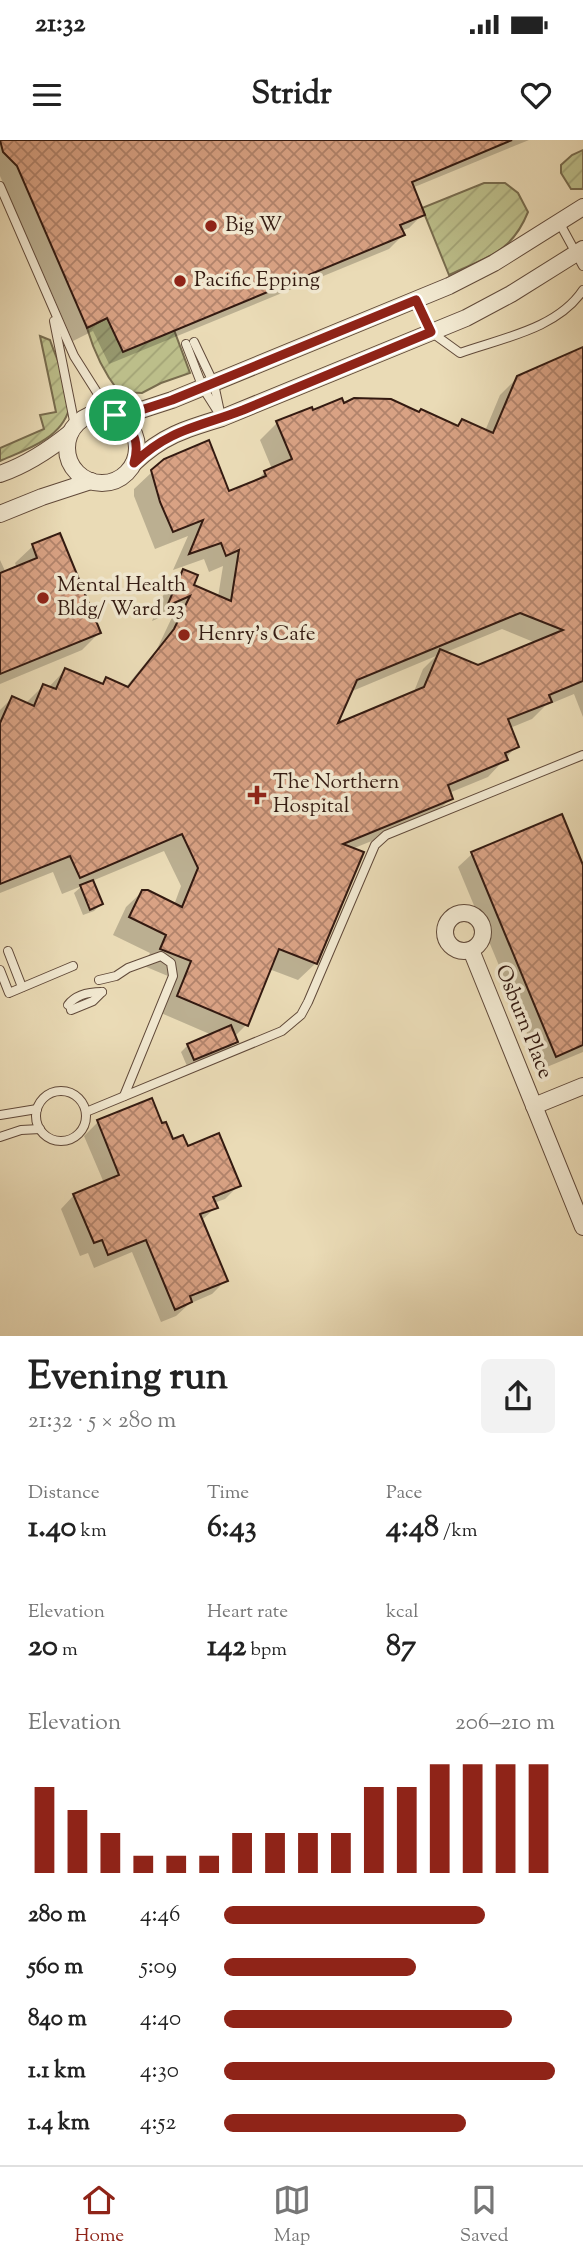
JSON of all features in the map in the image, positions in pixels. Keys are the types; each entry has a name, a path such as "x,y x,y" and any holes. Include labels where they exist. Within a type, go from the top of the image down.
{"street":[{"path":"0,474 53,447 90,415 112,414 152,406 209,386 416,300 494,263 583,208"},
{"path":"0,514 91,481 116,480 166,437 222,418 466,318 581,256"},
{"path":"112,414 125,421 133,430 137,441 134,463"},
{"path":"73,429 68,442 70,461 75,470 91,481"},
{"name":"Osburn Place","path":"471,950 583,1227"},
{"path":"534,1107 583,1086"}],"lane":[{"path":"0,186 79,366 112,414"},
{"path":"559,222 581,256"},
{"path":"416,300 431,332 460,353 547,322 564,312 583,290"},
{"path":"52,308 73,429"},
{"path":"190,343 222,418"},
{"path":"86,1112 264,1040 292,1025 301,1015 323,970 375,845 386,835 583,755"},
{"path":"8,951 22,987"},
{"path":"99,980 116,976 128,968 161,956 171,962 173,969 165,998 124,1096"},
{"path":"0,970 9,993 73,966"},
{"path":"62,1091 76,1096 86,1112 84,1127 74,1138 67,1141 51,1139 40,1129 37,1109 46,1096 62,1091"},
{"path":"0,1115 37,1109"},
{"path":"0,1138 21,1130 40,1129"}],"green space":[{"path":"583,150 583,189 571,189 561,173 561,165"},
{"path":"484,183 505,183 518,193 528,212 514,237 505,246 449,275 422,208"},
{"path":"107,318 174,330 190,373 142,393 119,392 100,362 87,328"},
{"path":"40,336 50,340 67,385 69,409 65,419 50,436 31,448 0,461 0,448 44,429 40,415 56,412"}],"building":[{"name":"Pacific Epping","path":"0,140 512,140 412,182 425,215 400,225 405,235 123,352 107,318 87,328 17,166 3,152"},
{"path":"583,347 583,681 549,695 552,702 508,719 519,747 505,753 508,760 448,785 453,799 343,844 364,852 317,964 279,949 248,1026 177,996 191,961 160,949 166,935 129,917 142,890 148,890 182,907 198,868 182,834 80,878 70,856 0,884 0,723 12,696 34,706 43,684 56,689 65,668 103,684 106,677 128,687 174,629 190,596 167,606 183,569 198,575 194,585 231,601 239,550 226,556 221,543 189,554 203,520 173,532 160,502 151,470 164,459 209,440 229,491 266,476 264,471 292,459 276,421 342,398 344,403 354,398 391,399 458,426 462,419 493,433 517,376","holes":["520,613 563,630 478,665 440,649 424,687 338,723 357,680"]},
{"name":"Mental Health Bldg/ Ward 23","path":"60,533 101,633 0,674 0,573 37,558 32,544"},
{"path":"562,814 583,865 583,1045 556,1057 471,852"},
{"path":"93,880 103,904 90,910 80,885"},
{"path":"231,1025 238,1042 194,1060 187,1044"},
{"path":"152,1098 162,1123 166,1122 173,1139 183,1135 188,1146 219,1133 241,1186 213,1197 218,1208 200,1214 228,1281 190,1296 192,1302 175,1310 146,1240 108,1255 102,1240 94,1243 73,1194 119,1175 97,1120"}],"place":[{"name":"Big W","path":"211,226"},
{"name":"Pacific Epping","path":"180,281"},
{"name":"Mental Health Bldg/ Ward 23","path":"43,598"},
{"name":"Henry's Cafe","path":"184,635"},
{"name":"The Northern Hospital","path":"257,795"}],"route":[{"path":"416,300 431,332 222,418 184,429 166,437 134,463 137,441 133,430 115,415 132,413 214,384 416,300"}]}
